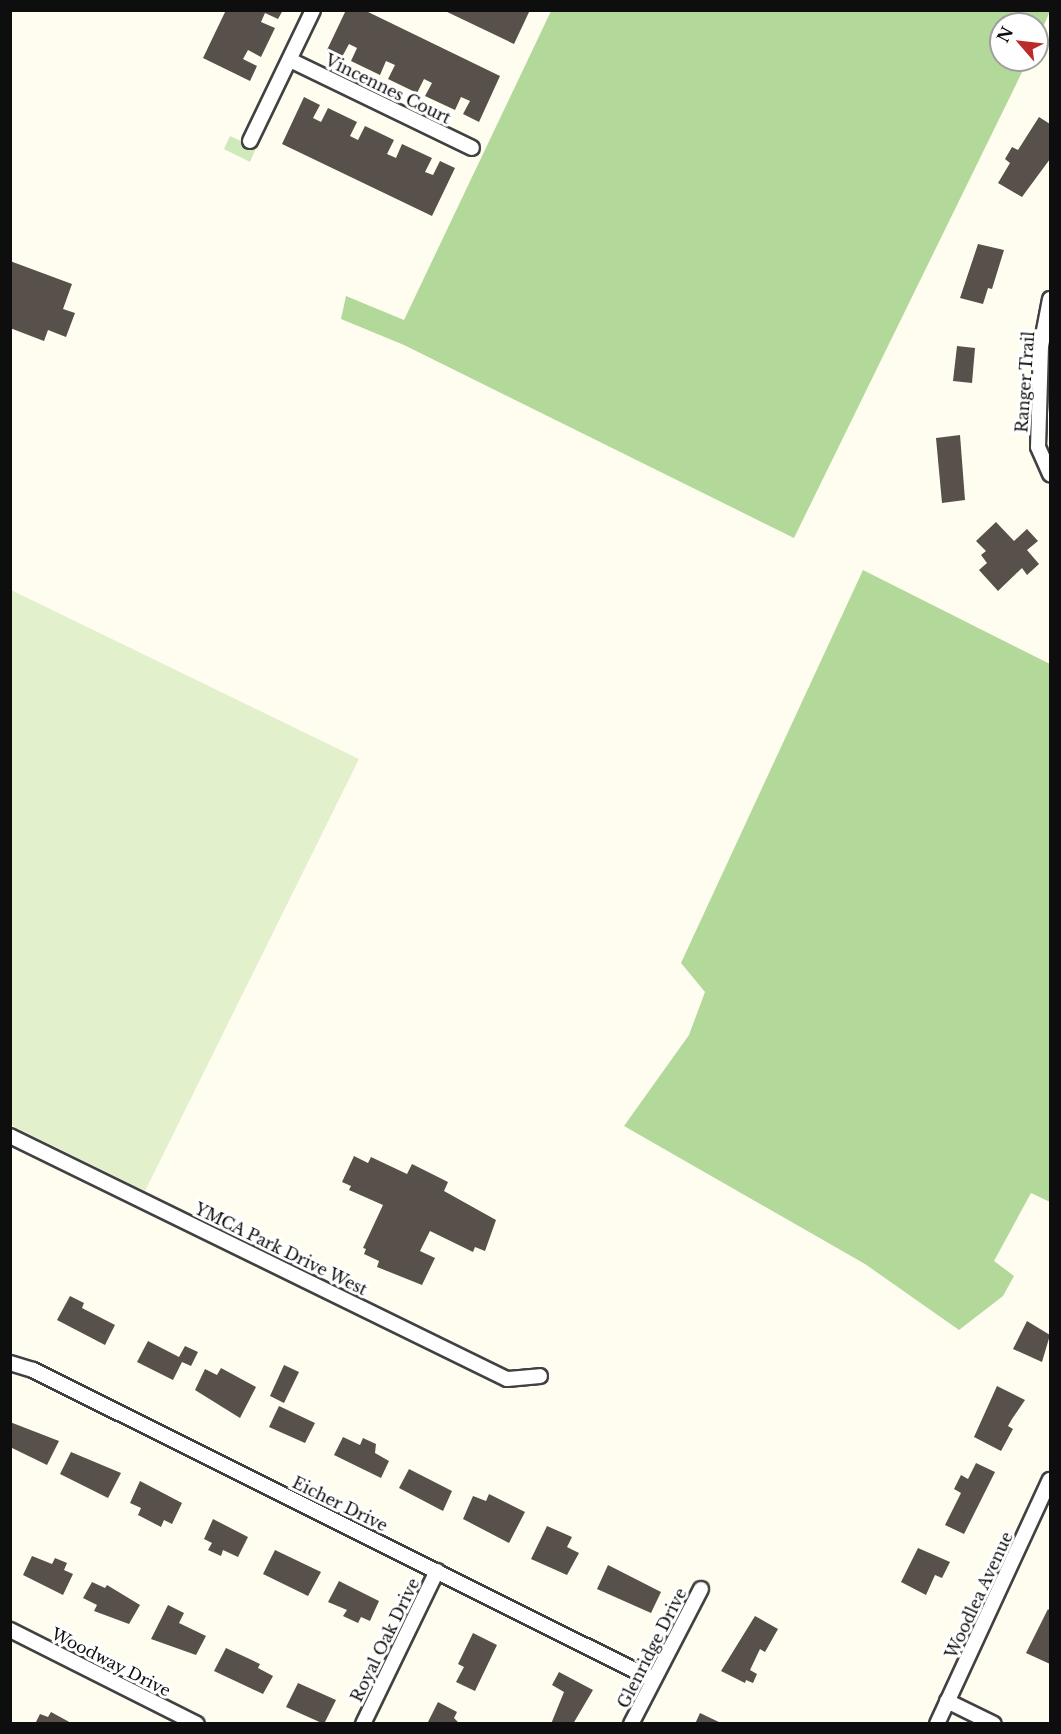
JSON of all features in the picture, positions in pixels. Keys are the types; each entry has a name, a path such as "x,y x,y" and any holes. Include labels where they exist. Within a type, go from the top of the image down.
{"street":[{"path":"250,141 313,10"},
{"name":"Vincennes Court","path":"290,60 471,148"},
{"name":"Ranger Trail","path":"1047,471 1038,447 1041,357 1050,299"},
{"name":"YMCA Park Drive West","path":"10,1136 507,1379 540,1376"},
{"name":"Eicher Drive","path":"10,1363 33,1370 652,1679"},
{"name":"Woodlea Avenue","path":"936,1724 1050,1480"},
{"name":"Royal Oak Drive","path":"363,1724 437,1571"},
{"name":"Glenridge Drive","path":"632,1724 652,1679 701,1588"},
{"name":"Woodway Drive","path":"10,1630 197,1724"},
{"path":"947,1701 994,1724"}],"green space":[{"path":"551,11 1050,11 1049,13 989,12 989,72 1022,72 794,538 404,345 341,319 346,296 404,320"},
{"path":"230,136 256,148 250,162 224,149"},
{"path":"863,570 1050,664 1050,1202 1031,1193 994,1261 1014,1276 1003,1296 959,1330 865,1264 624,1126 689,1035 705,992 681,963"},
{"path":"11,590 359,759 145,1191 11,1125"}],"building":[{"path":"226,10 283,10 278,19 265,13 261,22 275,28 261,57 248,50 243,59 257,66 250,81 203,58"},
{"path":"346,10 364,10 500,76 479,122 463,114 470,101 461,97 455,110 425,96 432,83 424,79 417,93 388,79 395,65 386,61 380,75 351,61 357,48 349,44 342,57 327,50"},
{"path":"443,10 530,10 514,44"},
{"path":"304,97 320,105 313,118 321,122 328,108 357,122 350,136 358,140 365,126 394,140 387,154 396,158 402,144 432,158 425,172 433,175 440,161 455,168 432,216 282,144"},
{"path":"1039,117 1050,124 1050,159 1022,197 998,183 1010,163 1005,159 1012,147 1018,150"},
{"path":"978,244 1004,250 992,289 988,288 983,304 960,298"},
{"path":"10,261 72,284 63,309 75,313 66,337 48,330 44,341 10,328"},
{"path":"957,346 975,348 972,383 953,381"},
{"path":"960,435 965,500 942,503 936,438"},
{"path":"996,522 1014,541 1027,529 1038,541 1027,550 1039,564 1027,575 1022,568 998,591 979,570 987,563 981,555 986,551 976,541"},
{"path":"354,1156 368,1163 371,1157 407,1174 412,1164 448,1182 444,1191 496,1220 485,1251 475,1247 473,1252 430,1231 420,1251 435,1258 422,1285 377,1267 379,1261 364,1254 366,1249 363,1248 383,1205 349,1190 351,1186 342,1182"},
{"path":"70,1296 84,1303 82,1308 115,1325 105,1345 57,1320"},
{"path":"1027,1321 1050,1335 1042,1362 1013,1349"},
{"path":"148,1341 179,1357 185,1346 198,1352 191,1366 182,1362 173,1380 137,1362"},
{"path":"284,1365 299,1372 284,1403 270,1396"},
{"path":"221,1368 256,1387 240,1418 195,1390 205,1369 217,1375"},
{"path":"997,1386 1025,1400 1008,1426 1013,1429 1001,1451 974,1437"},
{"path":"279,1406 315,1423 305,1443 269,1427"},
{"path":"10,1422 59,1441 47,1465 10,1447"},
{"path":"343,1437 360,1445 363,1438 376,1444 375,1453 389,1461 381,1478 334,1455"},
{"path":"71,1452 121,1473 108,1498 60,1474"},
{"path":"976,1463 995,1472 964,1534 945,1525 961,1493 954,1489 961,1475 968,1479"},
{"path":"409,1469 452,1491 443,1511 399,1488"},
{"path":"140,1481 182,1503 172,1524 164,1520 161,1527 138,1515 141,1508 130,1503"},
{"path":"489,1494 525,1512 509,1543 463,1519 473,1496 486,1501"},
{"path":"213,1519 248,1537 238,1557 223,1550 221,1556 208,1550 212,1543 204,1539"},
{"path":"547,1526 572,1537 567,1547 579,1553 567,1575 531,1559"},
{"path":"918,1548 950,1562 942,1578 935,1575 926,1595 901,1582"},
{"path":"275,1550 321,1572 308,1596 263,1574"},
{"path":"32,1556 52,1564 55,1558 67,1563 64,1570 73,1574 63,1595 23,1575"},
{"path":"608,1565 661,1592 651,1613 597,1589"},
{"path":"339,1581 379,1601 370,1621 361,1617 358,1623 343,1616 347,1610 328,1602"},
{"path":"92,1582 105,1588 107,1585 140,1605 129,1624 94,1611 97,1605 83,1598"},
{"path":"168,1605 184,1613 179,1623 206,1636 196,1655 151,1639"},
{"path":"1048,1609 1050,1611 1050,1664 1026,1653"},
{"path":"755,1616 778,1629 765,1652 760,1649 750,1670 757,1674 753,1683 746,1680 745,1683 721,1671"},
{"path":"473,1633 497,1645 475,1691 456,1682 464,1667 458,1664"},
{"path":"226,1648 260,1664 258,1668 273,1676 263,1694 214,1671"},
{"path":"559,1672 593,1690 573,1724 551,1724 564,1692 552,1685"},
{"path":"298,1683 336,1700 324,1724 286,1707"},
{"path":"438,1702 457,1712 454,1718 460,1724 427,1724"},
{"path":"51,1712 73,1724 35,1724 40,1714 48,1717"},
{"path":"700,1713 723,1724 695,1724"}]}
